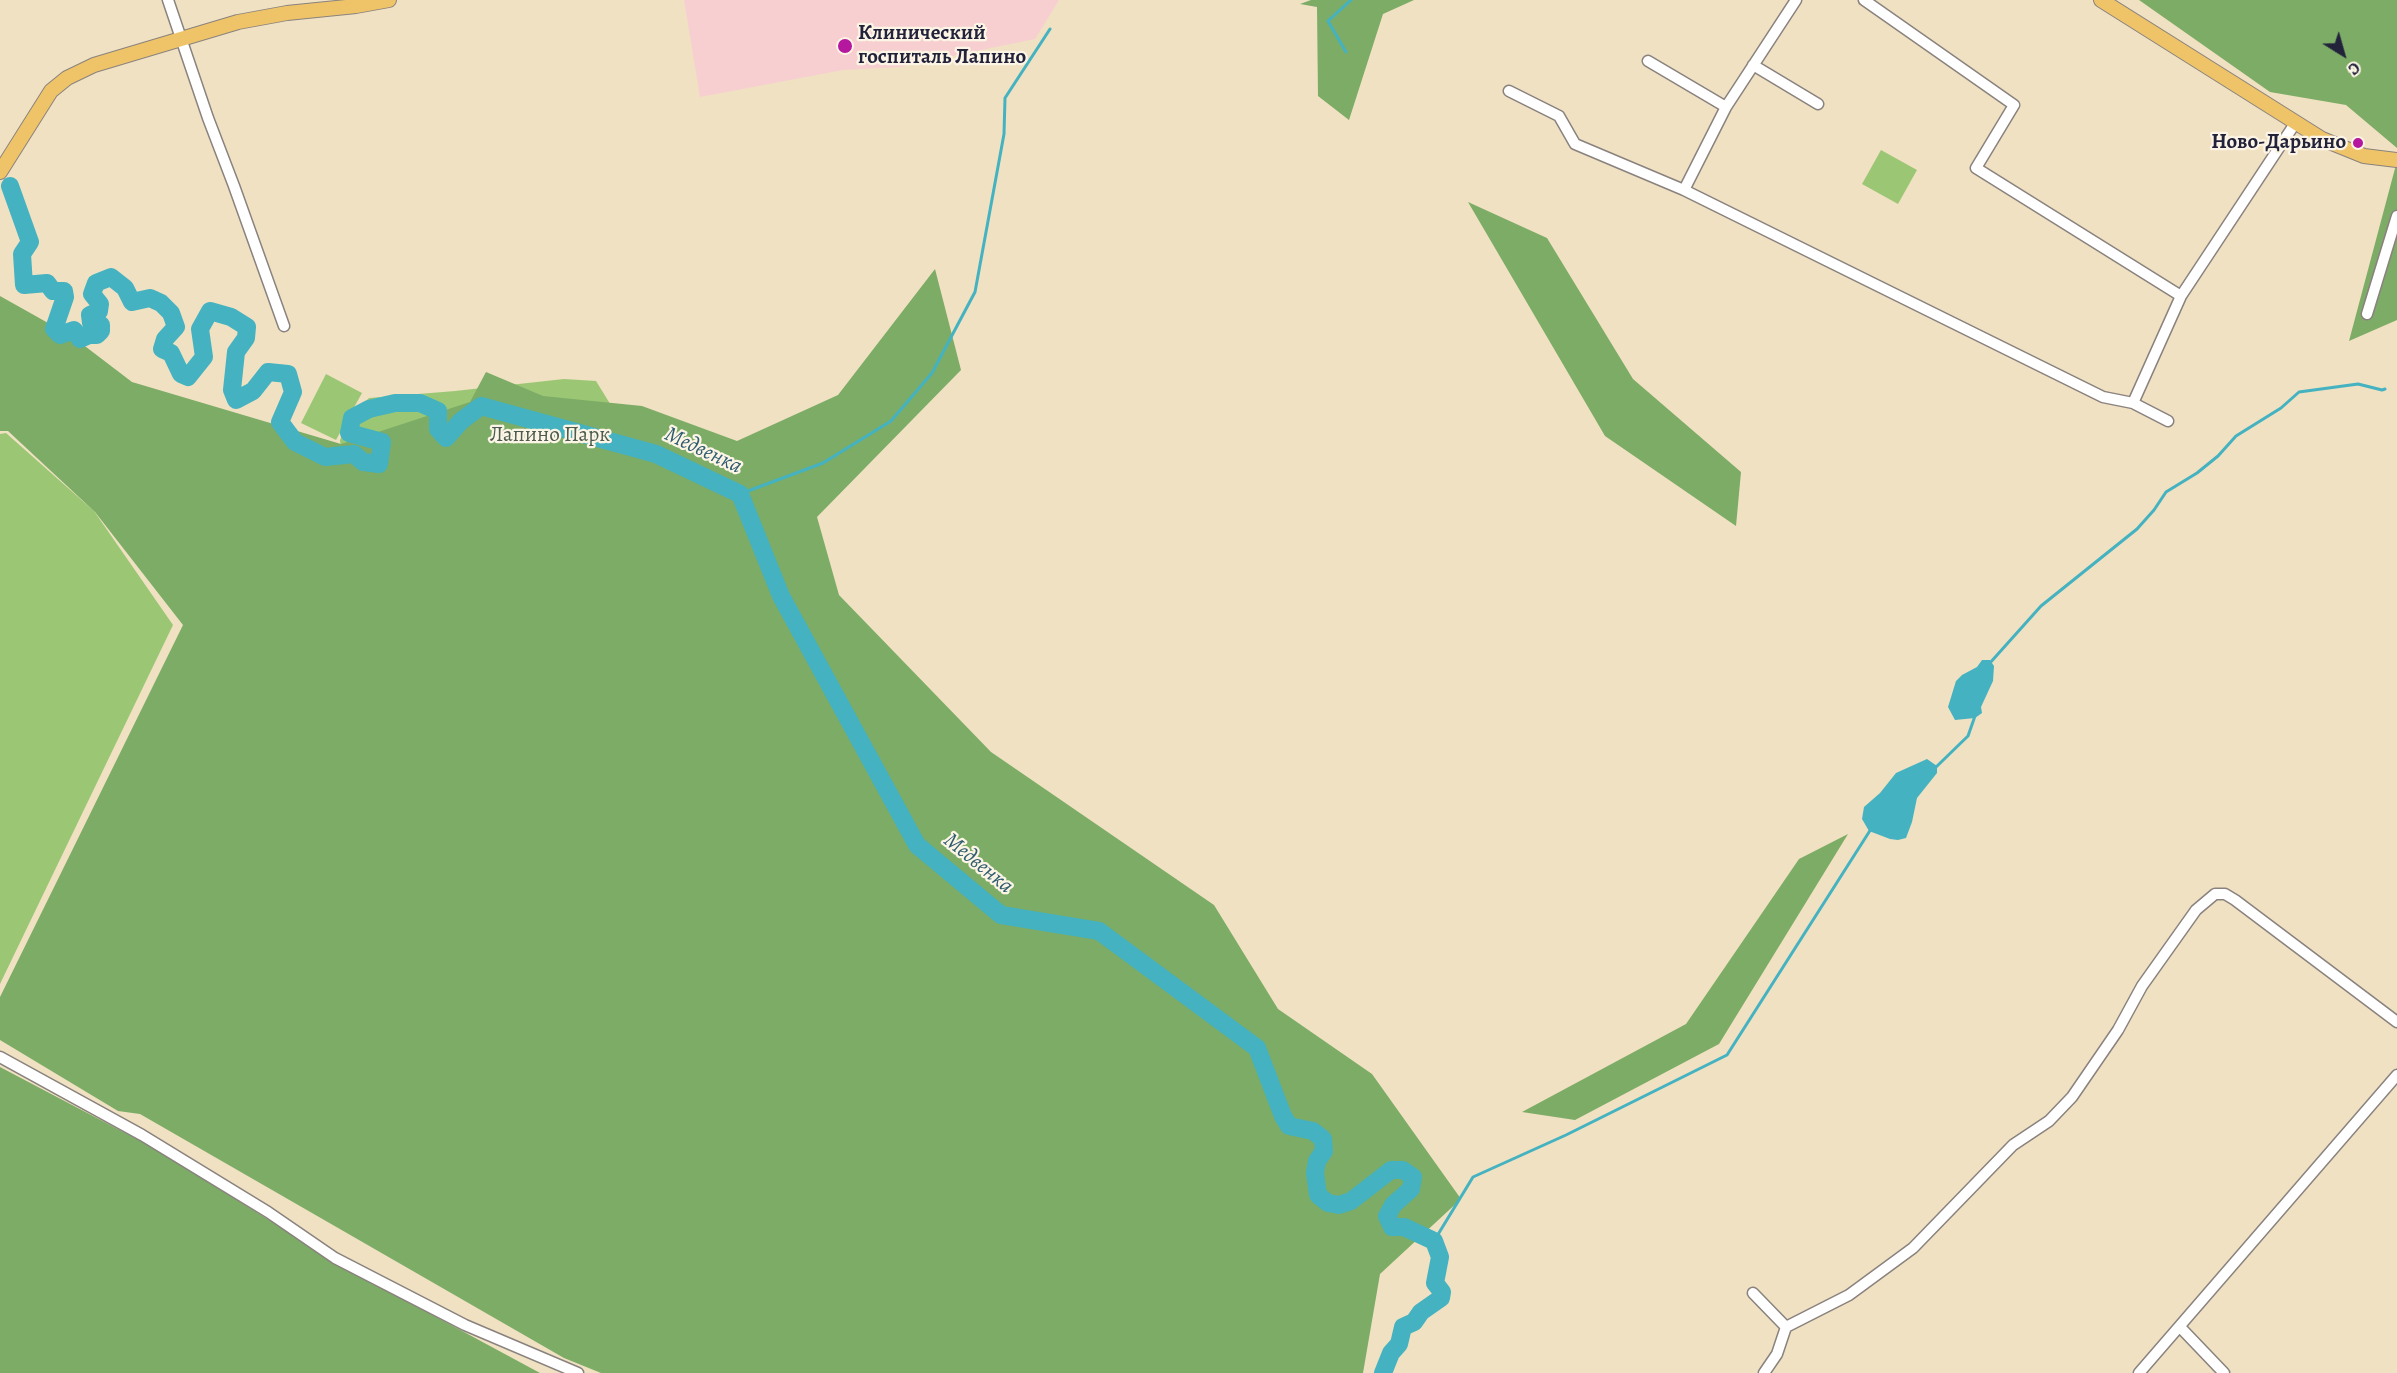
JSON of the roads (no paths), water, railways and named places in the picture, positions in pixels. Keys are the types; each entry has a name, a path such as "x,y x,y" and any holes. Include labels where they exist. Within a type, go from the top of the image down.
{"main road":[{"path":"0,172 45,98 67,78 94,65 238,22 286,13 356,6 388,0"},
{"path":"2101,0 2322,139 2364,156 2397,160"}],"street":[{"path":"168,0 284,327"},
{"path":"1683,190 1726,107 1796,0"},
{"path":"1864,0 2014,105 1976,168 2181,296"},
{"path":"1648,61 1726,107"},
{"path":"1753,65 1818,104"},
{"path":"1509,91 1559,117 1575,144 1683,190 2103,397 2133,403 2168,421"},
{"path":"2133,403 2181,296 2296,122"},
{"path":"2367,314 2397,216"},
{"path":"1764,1373 1777,1354 1786,1327 1849,1295 1905,1254 1930,1233 2013,1145 2034,1133 2061,1109 2118,1030 2142,986 2196,910 2215,894 2225,894 2235,900 2397,1022"},
{"path":"0,1057 142,1135 268,1212 335,1258 465,1325 578,1373"},
{"path":"2139,1373 2397,1075"},
{"path":"1753,1293 1786,1327"},
{"path":"2180,1327 2224,1373"}],"water":[{"path":"1982,660 1990,660 1994,666 1993,681 1981,707 1982,713 1975,718 1955,720 1948,707 1956,681 1977,667"},
{"path":"1927,759 1937,766 1937,773 1917,798 1906,838 1890,839 1869,831 1862,819 1864,807 1880,793 1896,773"}],"waterway":[{"path":"1346,52 1328,21 1351,0"},
{"path":"740,494 823,463 891,421 932,373 975,292 1004,134 1005,98 1050,29"},
{"name":"Медвенка","path":"10,186 30,242 22,254 24,285 47,283 53,291 64,291 65,297 54,329 60,335 74,330 80,339 89,335 97,335 101,331 101,325 91,323 90,315 99,311 100,304 92,294 96,283 111,277 125,288 132,302 150,298 161,303 171,313 176,327 165,339 162,349 171,353 181,374 188,377 204,357 200,329 210,311 231,317 247,327 246,338 236,352 232,390 236,400 253,391 268,372 288,374 293,392 280,422 295,442 325,457 354,454 363,462 379,464 382,442 349,433 352,418 369,409 395,403 420,403 438,411 438,429 446,438 461,421 481,406 656,454 740,494 781,596 917,845 1001,915 1099,931 1257,1048 1289,1126 1313,1131 1323,1139 1324,1151 1317,1161 1315,1173 1318,1195 1328,1203 1339,1205 1351,1201 1391,1170 1403,1170 1413,1177 1411,1189 1393,1205 1387,1216 1392,1227 1404,1227 1434,1241 1440,1257 1435,1283 1442,1292 1441,1298 1421,1312 1414,1322 1403,1327 1399,1344 1391,1353 1383,1373"},
{"path":"1989,664 2041,606 2137,529 2166,492 2197,473 2218,456 2236,436 2281,408 2299,392 2358,384 2385,389"},
{"path":"1934,769 1968,736 1975,716"},
{"path":"1434,1241 1473,1177 1566,1135 1727,1055 1871,829"}],"place":[{"name":"Клинический госпиталь Лапино","path":"845,46"},
{"name":"Ново-Дарьино","path":"2358,143"}],"park label":[{"name":"Лапино Парк","path":"550,436"}]}
